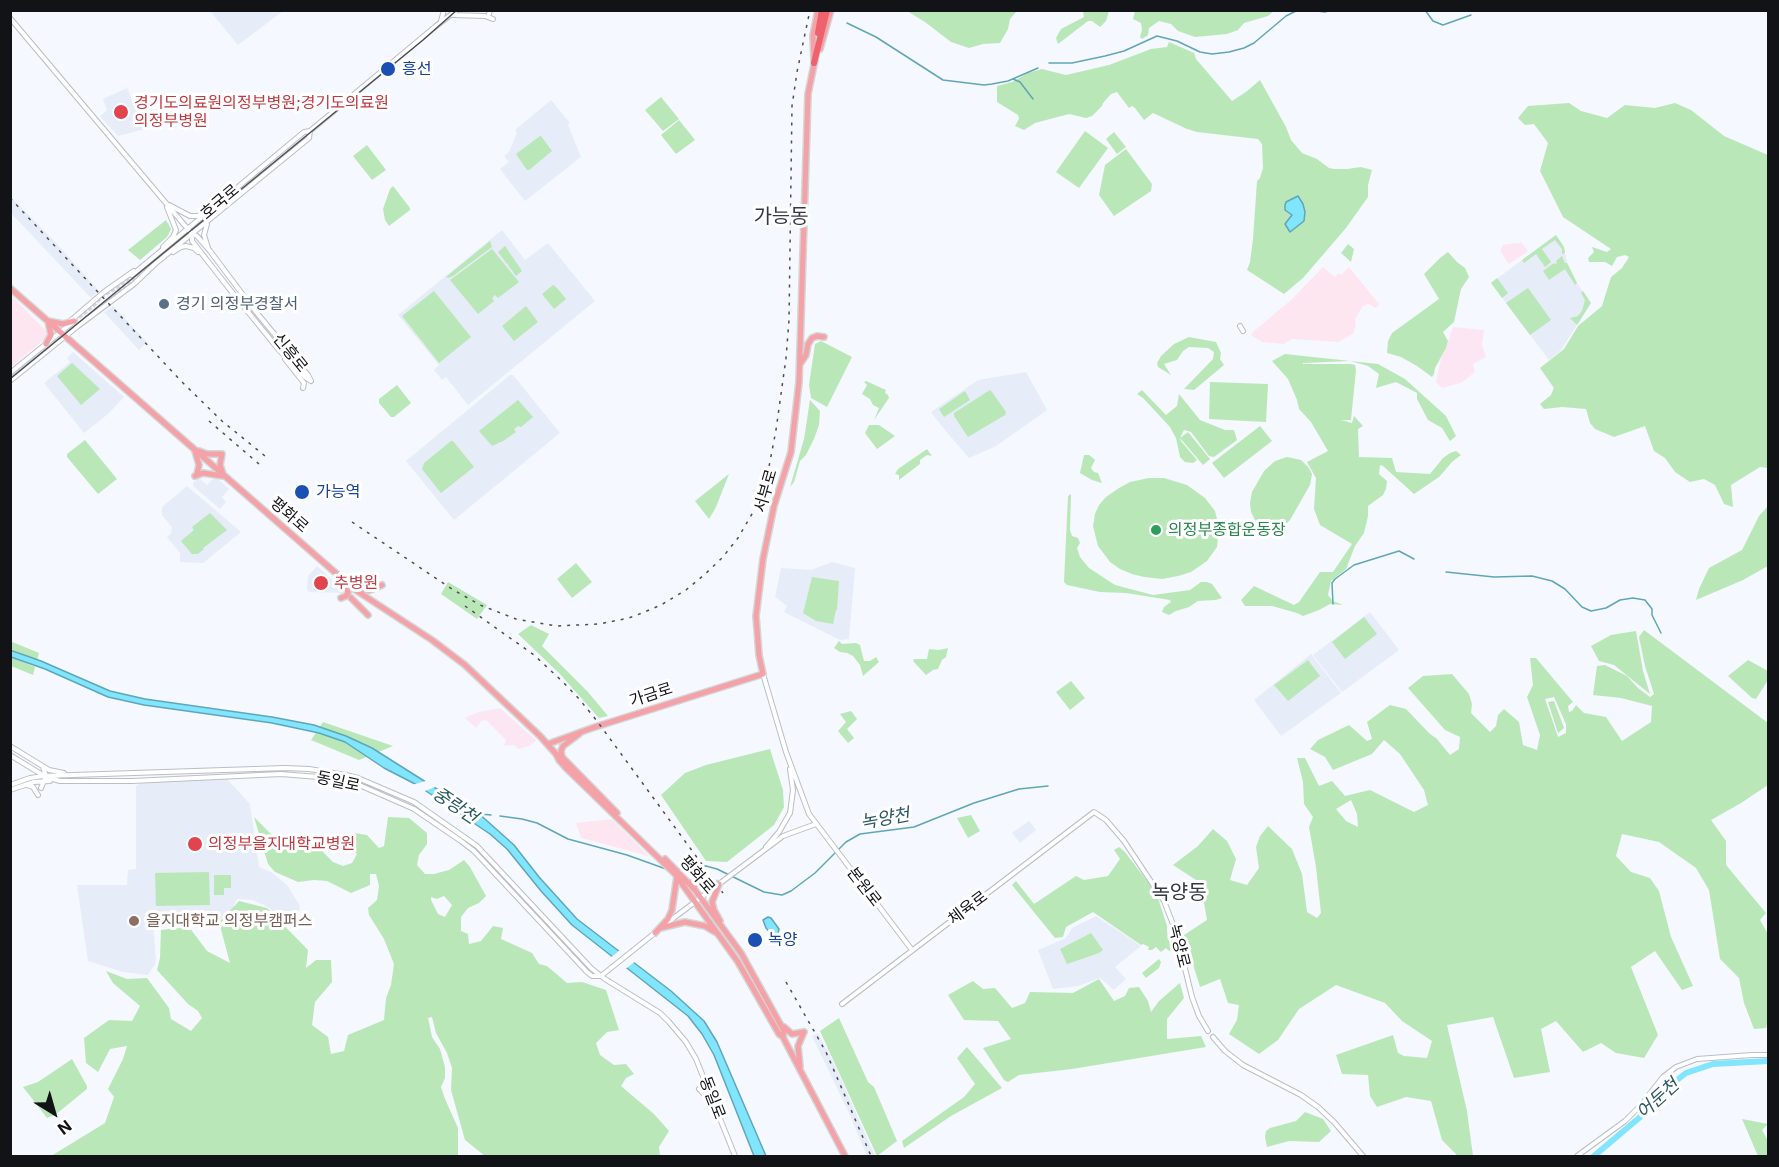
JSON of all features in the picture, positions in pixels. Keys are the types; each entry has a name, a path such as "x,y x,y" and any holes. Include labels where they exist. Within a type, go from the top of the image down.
{"highway":[{"path":"814,63 820,10"},
{"path":"814,63 829,10"}],"main road":[{"name":"서부로","path":"764,674 759,655 756,616 763,559 774,506 791,452 799,382 808,94 814,63"},
{"name":"평화로","path":"10,288 354,590 449,652 465,665 669,865 726,934 845,1156"},
{"path":"46,344 51,335 48,321 61,324 74,321"},
{"path":"800,365 812,338 824,337"},
{"path":"195,450 207,454 222,454 220,465 224,476"},
{"path":"195,450 200,465 195,476 203,472 224,476"},
{"path":"330,568 348,590 346,596 341,598"},
{"path":"354,590 369,590 382,585"},
{"path":"351,598 368,615"},
{"name":"가금로","path":"548,744 582,731 764,674"},
{"path":"559,755 563,746 582,731"},
{"path":"658,931 672,910 677,874"},
{"name":"평화로","path":"677,874 688,882 718,935 750,968 784,1031 783,1037"},
{"path":"688,882 703,886 709,883 720,883 713,896 712,904 726,934"},
{"path":"658,931 686,922 705,926 718,935"},
{"path":"781,1025 792,1034 804,1032 798,1046 800,1069"}],"street":[{"path":"441,21 444,10"},
{"name":"호국로","path":"132,275 304,132 310,131 457,10"},
{"path":"450,17 453,15 485,16 493,19"},
{"name":"신흥로","path":"10,18 192,234 197,236 210,251 311,381 286,357 203,256 192,241 192,234"},
{"name":"호국로","path":"74,321 124,293 143,274 309,138 310,131"},
{"path":"166,203 192,216 212,209"},
{"path":"151,260 171,239 175,231 175,225 166,203"},
{"path":"210,251 204,238 204,231 217,213"},
{"path":"155,264 185,246 194,248 203,256"},
{"path":"10,381 104,292 140,268"},
{"path":"1240,326 1243,332"},
{"path":"261,327 304,383 303,388"},
{"path":"10,373 62,334"},
{"name":"서부로","path":"764,674 789,760 804,803 816,824"},
{"path":"10,746 52,771 80,775"},
{"name":"동일로","path":"10,755 44,778 60,781 123,782 288,774 337,779 357,784 414,809 461,840 474,851 587,972 592,976 601,976"},
{"path":"762,851 779,832 790,813 793,790 789,760"},
{"path":"10,790 26,782 29,772 25,765"},
{"path":"40,765 45,771 41,788 60,781"},
{"name":"동일로","path":"44,778 285,768 309,769 358,778 414,802 472,842 591,968 660,1013 669,1022 686,1042 696,1059 735,1156"},
{"path":"10,785 44,778"},
{"path":"26,782 38,795"},
{"name":"체육로","path":"842,1004 1094,812"},
{"name":"녹양로","path":"1094,812 1106,820 1124,841 1164,901 1174,924 1194,1004 1208,1031"},
{"path":"601,976 783,836 816,824"},
{"name":"본원로","path":"816,824 912,950"},
{"path":"1213,1037 1225,1051 1243,1065 1301,1095 1318,1107 1363,1156"},
{"path":"1577,1156 1625,1120 1641,1105 1663,1077 1676,1067 1701,1058 1768,1055"},
{"path":"699,1089 715,1106"}],"shaded area":[{"path":"210,11 283,11 238,45"},
{"name":"경기도의료원의정부병원;경기도의료원 의정부병원","path":"127,88 145,129 118,136 100,116 107,110 103,99"},
{"path":"551,100 570,123 568,125 581,157 525,201 500,169 509,162 504,156 509,152 517,133 515,130"},
{"path":"10,196 99,291 91,298 11,213"},
{"path":"502,230 525,260 548,243 595,301 468,405 446,377 442,380 434,370 439,365 398,315"},
{"path":"1556,235 1564,247 1567,262 1577,283 1591,303 1561,350 1549,360 1491,283"},
{"path":"1521,242 1528,251 1509,264 1500,251 1503,245"},
{"path":"1323,267 1335,277 1339,273 1341,275 1349,267 1379,304 1376,308 1368,304 1363,306 1355,319 1353,334 1338,342 1292,339 1284,344 1262,342 1251,335 1291,300"},
{"path":"11,295 47,334 46,338 11,367"},
{"path":"113,306 147,342 139,350 104,312"},
{"path":"1453,327 1484,330 1482,345 1486,357 1473,364 1475,372 1461,383 1442,388 1436,382 1442,355"},
{"path":"73,352 124,397 108,414 84,433 44,383 70,362 67,358"},
{"path":"1026,372 1047,410 996,446 969,458 931,412 978,380"},
{"path":"510,375 513,375 560,433 454,520 406,461"},
{"path":"199,478 207,485 217,478 229,489 222,497 226,502 220,509 193,486"},
{"path":"187,486 241,532 203,563 180,562 180,553 167,537 172,527 162,515 162,507"},
{"path":"832,562 855,568 849,639 840,640 784,612 787,606 775,597 781,568 811,570"},
{"name":"추병원","path":"317,566 343,590 343,593 309,592 307,589 308,576"},
{"path":"1370,612 1399,650 1342,692 1313,655"},
{"path":"1311,654 1341,693 1281,736 1254,700"},
{"path":"500,708 536,740 535,742 519,749 514,745 504,746 506,740 486,720 481,721 476,728 465,718 479,712"},
{"path":"227,779 250,804 259,867 271,872 287,885 300,909 288,923 266,906 253,900 237,899 233,908 219,920 153,921 156,962 148,975 123,972 88,961 77,885 127,885 128,870 136,869 136,786 141,782"},
{"path":"612,819 649,856 581,838 576,823"},
{"path":"1029,821 1036,830 1020,843 1012,833"},
{"path":"1096,916 1141,946 1115,967 1126,979 1114,990 1100,978 1078,986 1053,989 1038,950 1066,938 1072,928"},
{"path":"818,1033 875,1156 867,1156 812,1036"}],"green space":[{"path":"1135,10 1274,11 1268,16 1244,23 1238,30 1227,34 1195,37 1178,31 1171,24 1159,21 1149,28 1148,35 1142,39 1140,37 1141,23 1133,19"},
{"path":"907,11 1017,11 1010,19 1008,29 1000,43 969,48 951,42"},
{"path":"1083,11 1109,11 1106,21 1100,27 1088,21 1058,44 1056,38 1061,29 1084,17"},
{"path":"1169,42 1194,53 1196,59 1232,101 1260,80 1291,140 1302,153 1317,159 1329,168 1361,167 1372,170 1368,197 1346,228 1303,278 1284,294 1247,270 1253,239 1257,181 1263,168 1262,144 1258,139 1197,132 1153,113 1144,120 1135,108 1132,106 1129,108 1117,92 1111,94 1092,116 1086,118 1069,114 1035,123 1024,130 1015,126 1019,119 1018,115 997,102 997,86 1012,82 1028,73 1042,69 1066,75 1109,65 1151,49 1167,47"},
{"path":"661,97 679,119 663,131 645,110"},
{"path":"1569,103 1581,111 1607,118 1625,105 1655,108 1675,103 1691,110 1724,136 1768,155 1768,468 1760,467 1731,485 1733,507 1724,504 1715,485 1704,479 1690,482 1675,472 1665,458 1654,451 1645,426 1614,437 1595,429 1590,423 1586,409 1562,407 1544,409 1540,404 1551,395 1554,388 1540,368 1564,349 1578,326 1602,306 1611,277 1622,268 1629,257 1625,255 1617,257 1612,266 1605,262 1589,262 1588,258 1594,252 1592,247 1607,252 1611,249 1563,217 1540,171 1548,143 1534,124 1525,125 1518,118 1528,106"},
{"path":"679,120 695,140 676,154 661,135"},
{"path":"1085,131 1108,148 1079,188 1056,172"},
{"path":"1114,132 1126,147 1117,154 1106,139"},
{"path":"540,136 552,151 527,170 516,154"},
{"path":"367,145 386,170 372,180 353,156"},
{"path":"1126,149 1152,184 1151,191 1114,216 1099,195 1105,165"},
{"path":"393,186 410,210 389,226 383,209"},
{"path":"166,220 171,229 167,237 140,260 128,250"},
{"path":"1556,235 1565,253 1562,254 1562,249 1555,240 1542,249 1551,262 1545,267 1536,254 1524,263 1522,260"},
{"path":"490,241 492,247 453,276 446,277"},
{"path":"1348,244 1354,249 1351,262 1341,253"},
{"path":"505,246 522,271 516,276 498,252"},
{"path":"492,249 519,282 498,298 495,295 492,298 494,301 478,314 450,280"},
{"path":"1448,252 1465,268 1469,277 1461,289 1454,322 1443,332 1448,341 1432,377 1401,357 1387,353 1388,341 1392,333 1439,299 1424,274"},
{"path":"1562,256 1577,283 1575,285 1565,269 1549,280 1543,271 1557,263 1556,261"},
{"path":"1497,278 1508,293 1502,298 1491,283"},
{"path":"553,285 566,299 554,309 542,294"},
{"path":"1528,288 1551,320 1530,335 1506,303"},
{"path":"434,291 471,337 439,363 402,316"},
{"path":"1583,291 1591,303 1577,325 1570,318 1578,316 1582,311 1585,300 1581,293"},
{"path":"526,306 538,322 514,341 502,326"},
{"path":"1189,337 1216,342 1221,353 1220,359 1224,365 1194,390 1184,389 1213,359 1214,352 1208,348 1189,347 1177,360 1164,364 1171,375 1158,367 1157,363 1174,344"},
{"path":"821,341 852,357 827,407 811,398 809,385 815,344"},
{"path":"1285,354 1378,364 1405,379 1446,416 1456,436 1450,441 1442,428 1428,420 1417,399 1417,393 1396,382 1376,388 1379,374 1368,366 1350,361 1303,363 1355,365 1351,420 1341,420 1352,423 1354,416 1363,426 1358,429 1359,457 1392,458 1396,472 1430,474 1450,453 1456,451 1461,455 1439,477 1414,494 1380,465 1379,474 1387,481 1386,489 1383,495 1368,506 1364,533 1355,546 1346,569 1331,581 1328,595 1333,601 1343,605 1330,604 1303,616 1272,606 1245,606 1241,600 1254,586 1294,605 1299,602 1320,572 1333,572 1352,544 1320,525 1314,509 1316,478 1307,462 1328,451 1311,422 1299,409 1288,379 1272,361"},
{"path":"72,363 100,389 81,405 57,376"},
{"path":"864,382 886,390 885,393 889,398 874,420 879,408 862,394 867,385"},
{"path":"1210,382 1268,384 1266,422 1209,419"},
{"path":"397,385 411,403 391,417 379,403 379,399"},
{"path":"990,390 1006,412 1005,415 968,437 954,413"},
{"path":"1142,390 1166,415 1177,406 1179,394 1200,420 1225,430 1234,430 1237,440 1214,457 1209,456 1191,432 1184,430 1181,441 1197,460 1193,463 1185,462 1180,457 1176,438 1170,427 1137,394"},
{"path":"965,391 970,400 944,417 939,409"},
{"path":"518,400 533,417 521,427 514,429 516,432 492,446 479,431"},
{"path":"810,400 820,411 819,425 806,455 800,461 794,482 790,487 804,439"},
{"path":"869,425 879,425 895,436 877,449 865,433"},
{"path":"1260,426 1272,441 1224,478 1212,463"},
{"path":"1188,432 1210,459 1203,465 1180,438"},
{"path":"85,440 117,479 98,494 67,457 67,454"},
{"path":"451,441 474,467 441,493 422,469 424,463"},
{"path":"927,449 932,456 927,455 920,460 920,464 899,480 899,475 895,474 898,469"},
{"path":"1084,455 1089,455 1095,460 1091,468 1098,473 1102,483 1080,473"},
{"path":"1287,457 1301,460 1309,468 1312,474 1310,485 1290,520 1282,528 1273,530 1264,528 1255,520 1251,512 1252,492 1264,471 1275,461"},
{"path":"729,474 716,507 709,519 695,501"},
{"name":"의정부종합운동장","path":"1164,478 1187,485 1205,498 1215,511 1219,527 1217,547 1207,561 1191,572 1162,579 1132,574 1110,562 1098,546 1093,526 1099,505 1106,497 1130,482"},
{"path":"1071,494 1070,530 1072,536 1078,538 1080,543 1077,548 1080,557 1089,568 1115,585 1153,595 1190,590 1201,582 1207,582 1212,584 1222,598 1198,601 1169,615 1162,612 1164,607 1171,602 1170,600 1126,593 1100,592 1067,585 1064,582 1068,496"},
{"path":"1768,506 1768,566 1743,580 1696,600 1709,568 1742,550 1759,516"},
{"path":"210,513 227,530 198,554 192,554 181,541 194,530 192,527"},
{"path":"576,563 592,582 572,598 557,579"},
{"path":"812,577 839,581 837,610 833,624 816,621 803,613"},
{"path":"448,582 487,605 477,619 441,594"},
{"path":"1364,617 1377,634 1345,659 1332,642"},
{"path":"531,625 549,634 542,646 588,692 608,716 599,718 559,673 518,634"},
{"path":"1644,630 1768,723 1768,785 1711,820 1726,841 1726,865 1766,913 1760,920 1768,934 1768,1021 1766,1028 1754,1029 1744,1003 1739,978 1720,959 1709,890 1696,868 1659,842 1622,834 1616,856 1631,872 1650,878 1659,891 1671,937 1693,986 1682,990 1655,951 1631,967 1658,1035 1644,1058 1616,1053 1601,1043 1583,1052 1556,1021 1541,1029 1550,1072 1514,1078 1493,1017 1447,1025 1467,1111 1473,1156 1457,1156 1442,1140 1431,1101 1406,1097 1377,1107 1370,1096 1368,1075 1342,1074 1336,1055 1393,1035 1398,1053 1404,1056 1427,1058 1432,1041 1402,1021 1385,1003 1336,985 1299,1009 1278,1040 1259,1054 1229,1034 1237,1020 1239,1005 1228,1003 1220,979 1200,987 1184,935 1207,920 1202,891 1196,880 1173,865 1198,846 1213,829 1227,841 1236,859 1230,880 1247,885 1259,868 1256,847 1260,836 1268,826 1292,849 1302,874 1307,912 1317,918 1321,913 1309,827 1313,817 1304,804 1303,782 1297,758 1305,758 1319,786 1332,781 1345,796 1370,790 1414,812 1428,805 1424,790 1400,754 1384,740 1372,754 1333,770 1325,757 1310,749 1318,740 1349,725 1367,741 1372,739 1367,722 1390,705 1406,709 1450,755 1459,749 1460,737 1445,730 1408,688 1423,676 1452,674 1469,694 1472,704 1471,713 1490,732 1496,726 1498,715 1504,709 1519,722 1523,745 1537,750 1540,735 1527,697 1533,685 1530,658 1536,658 1573,702 1568,706 1569,712 1576,705 1584,713 1606,717 1622,741 1651,722 1652,706 1621,698 1593,695 1597,666 1605,665 1627,676 1650,697 1654,694 1639,637","holes":["1554,697 1566,724 1566,733 1558,737 1545,699","1351,800 1357,814 1358,827 1346,821 1336,809"]},
{"path":"1636,631 1643,671 1650,694 1614,665 1599,661 1591,646 1611,635"},
{"path":"10,641 39,653 37,660 11,649"},
{"path":"839,641 842,644 860,645 864,661 870,661 876,657 879,662 863,676 860,665 853,656 834,648"},
{"path":"948,648 946,657 938,669 926,675 913,661 914,659 927,659 929,649"},
{"path":"11,657 35,667 33,675 11,666"},
{"path":"1308,660 1320,676 1288,701 1274,685"},
{"path":"1748,660 1768,671 1768,680 1756,699 1728,676"},
{"path":"1071,681 1085,698 1070,710 1056,692"},
{"path":"1554,701 1564,728 1558,733 1548,702"},
{"path":"851,711 857,719 847,729 854,738 848,743 838,731 846,722 840,714"},
{"path":"323,722 393,746 359,760 311,740"},
{"path":"770,749 783,790 784,807 774,825 727,862 706,861 661,795 685,773 706,765"},
{"path":"971,815 980,831 968,838 957,818"},
{"path":"254,817 272,835 307,842 318,847 333,862 343,866 352,863 357,854 348,844 347,838 354,833 367,835 379,848 384,846 388,817 409,818 427,833 427,844 419,855 417,865 425,874 449,870 464,860 486,896 479,903 468,908 461,917 461,931 468,934 469,944 481,941 493,926 503,928 501,939 532,953 539,964 547,966 567,983 582,982 606,990 619,1030 607,1032 596,1043 600,1055 614,1065 626,1064 634,1074 626,1078 621,1086 654,1114 669,1131 659,1147 660,1156 485,1156 465,1140 451,1090 452,1068 436,1033 432,1017 428,1018 432,1037 440,1049 445,1067 445,1078 441,1087 458,1128 458,1156 51,1156 105,1123 114,1097 108,1089 127,1046 110,1049 98,1072 86,1063 84,1038 109,1020 132,1021 140,1006 113,983 106,971 127,979 147,978 169,1008 171,1019 191,1031 202,1018 198,1011 188,1004 157,970 161,930 189,927 207,951 230,963 219,922 239,901 267,908 308,950 306,968 316,960 331,960 332,982 315,1002 312,1025 328,1037 331,1054 344,1051 348,1035 384,1020 386,998 391,985 394,964 384,939 369,915 368,908 377,900 379,886 376,874 370,874 370,885 351,893 327,881 298,882 275,872 268,864","holes":["444,896 452,905 445,917 438,914 431,897 437,899"]},
{"path":"1119,847 1150,885 1159,901 1167,926 1171,949 1169,951 1166,948 1161,952 1156,947 1148,950 1149,947 1141,945 1093,912 1066,927 1063,937 1055,938 1012,885 1016,881 1034,904 1076,876 1084,880 1108,876 1120,859 1114,850"},
{"path":"209,872 210,905 156,906 155,873"},
{"path":"214,875 231,875 231,888 224,888 224,895 214,895"},
{"path":"1091,933 1103,950 1067,964 1060,949"},
{"path":"1159,959 1161,962 1159,968 1146,978 1142,973"},
{"path":"1099,979 1114,1001 1125,996 1129,988 1139,987 1148,1001 1151,1012 1159,1001 1180,983 1184,998 1167,1019 1167,1039 1201,1036 1206,1047 1072,1069 1019,1075 1008,1082 1004,1080 983,1048 1011,1039 998,1021 964,1020 948,995 973,981 983,989 995,988 1012,1008 1025,1003 1030,992 1073,993"},
{"path":"839,1018 868,1082 874,1087 897,1141 877,1156 820,1031"},
{"path":"967,1047 1002,1088 951,1116 904,1148 902,1141 964,1097 975,1084 957,1058"},
{"path":"72,1059 87,1089 55,1115 47,1118 23,1087 38,1082"},
{"path":"1305,1112 1323,1119 1331,1131 1319,1142 1289,1141 1267,1147 1266,1131 1296,1121"},
{"path":"1742,1119 1768,1124 1762,1130 1768,1141 1768,1156 1758,1156"}],"water":[{"path":"1298,196 1305,212 1304,221 1290,232 1285,224 1292,215 1285,210 1285,205 1286,202"},
{"name":"중랑천","path":"10,650 110,691 145,699 314,725 346,736 372,748 476,811 514,845 577,919 671,991 704,1021 717,1042 766,1156 754,1156 714,1055 688,1016 572,925 507,849 490,834 417,785 384,768 345,742 319,733 272,723 144,705 108,697 45,669 11,657"},
{"path":"768,917 779,929 778,934 772,935 766,928 763,920"}],"pier":[{"path":"429,780 438,786 422,792 412,785"},
{"path":"621,949 636,961 624,970 609,959"}],"waterway":[{"path":"1049,63 1072,63 1105,56 1124,51 1157,36 1177,41 1200,52 1212,54 1229,52 1254,43 1286,16 1298,10"},
{"path":"1309,10 1325,12 1331,10"},
{"path":"1425,10 1433,21 1443,25 1471,15"},
{"path":"847,23 876,37 943,80 992,84 1008,81 1038,68"},
{"path":"1013,79 1020,82 1033,99"},
{"path":"1333,604 1332,583 1354,565 1399,551 1414,559"},
{"path":"1446,572 1494,577 1532,576 1552,581 1565,589 1582,607 1591,611 1606,608 1620,600 1633,598 1645,600 1652,609 1652,615 1661,633"},
{"name":"녹양천","path":"677,869 706,866 764,892 782,895 815,873 846,842 860,834 914,827 974,803 1019,789 1048,786"},
{"name":"녹양천","path":"480,814 491,815"},
{"name":"녹양천","path":"500,816 537,823 568,839 627,855 666,869"},
{"name":"어둔천","path":"1594,1156 1639,1118 1659,1094 1686,1073 1713,1064 1768,1061"}],"tunnel":[{"path":"74,321 102,296 118,287 132,275"},
{"path":"95,311 141,275"}],"tram line":[{"path":"10,379 457,10"}],"railway":[{"path":"352,522 452,589 480,605 516,619 557,626 599,624 642,613 686,590 722,558 738,538 756,507 767,477 776,430 789,320 792,106 810,10"},
{"path":"10,198 181,381 222,421 265,456"},
{"path":"209,421 259,464"},
{"path":"465,606 534,655 580,700 723,893"},
{"path":"786,982 826,1052 871,1156"}],"place":[{"name":"흥선","path":"388,69"},
{"name":"경기도의료원의정부병원;경기도의료원 의정부병원","path":"121,112"},
{"name":"경기 의정부경찰서","path":"164,304"},
{"name":"가능역","path":"302,492"},
{"name":"의정부종합운동장","path":"1156,530"},
{"name":"추병원","path":"321,583"},
{"name":"의정부을지대학교병원","path":"195,844"},
{"name":"을지대학교 의정부캠퍼스","path":"134,921"},
{"name":"녹양","path":"755,940"}],"district":[{"name":"가능동","path":"781,217"},
{"name":"녹양동","path":"1179,893"}]}
